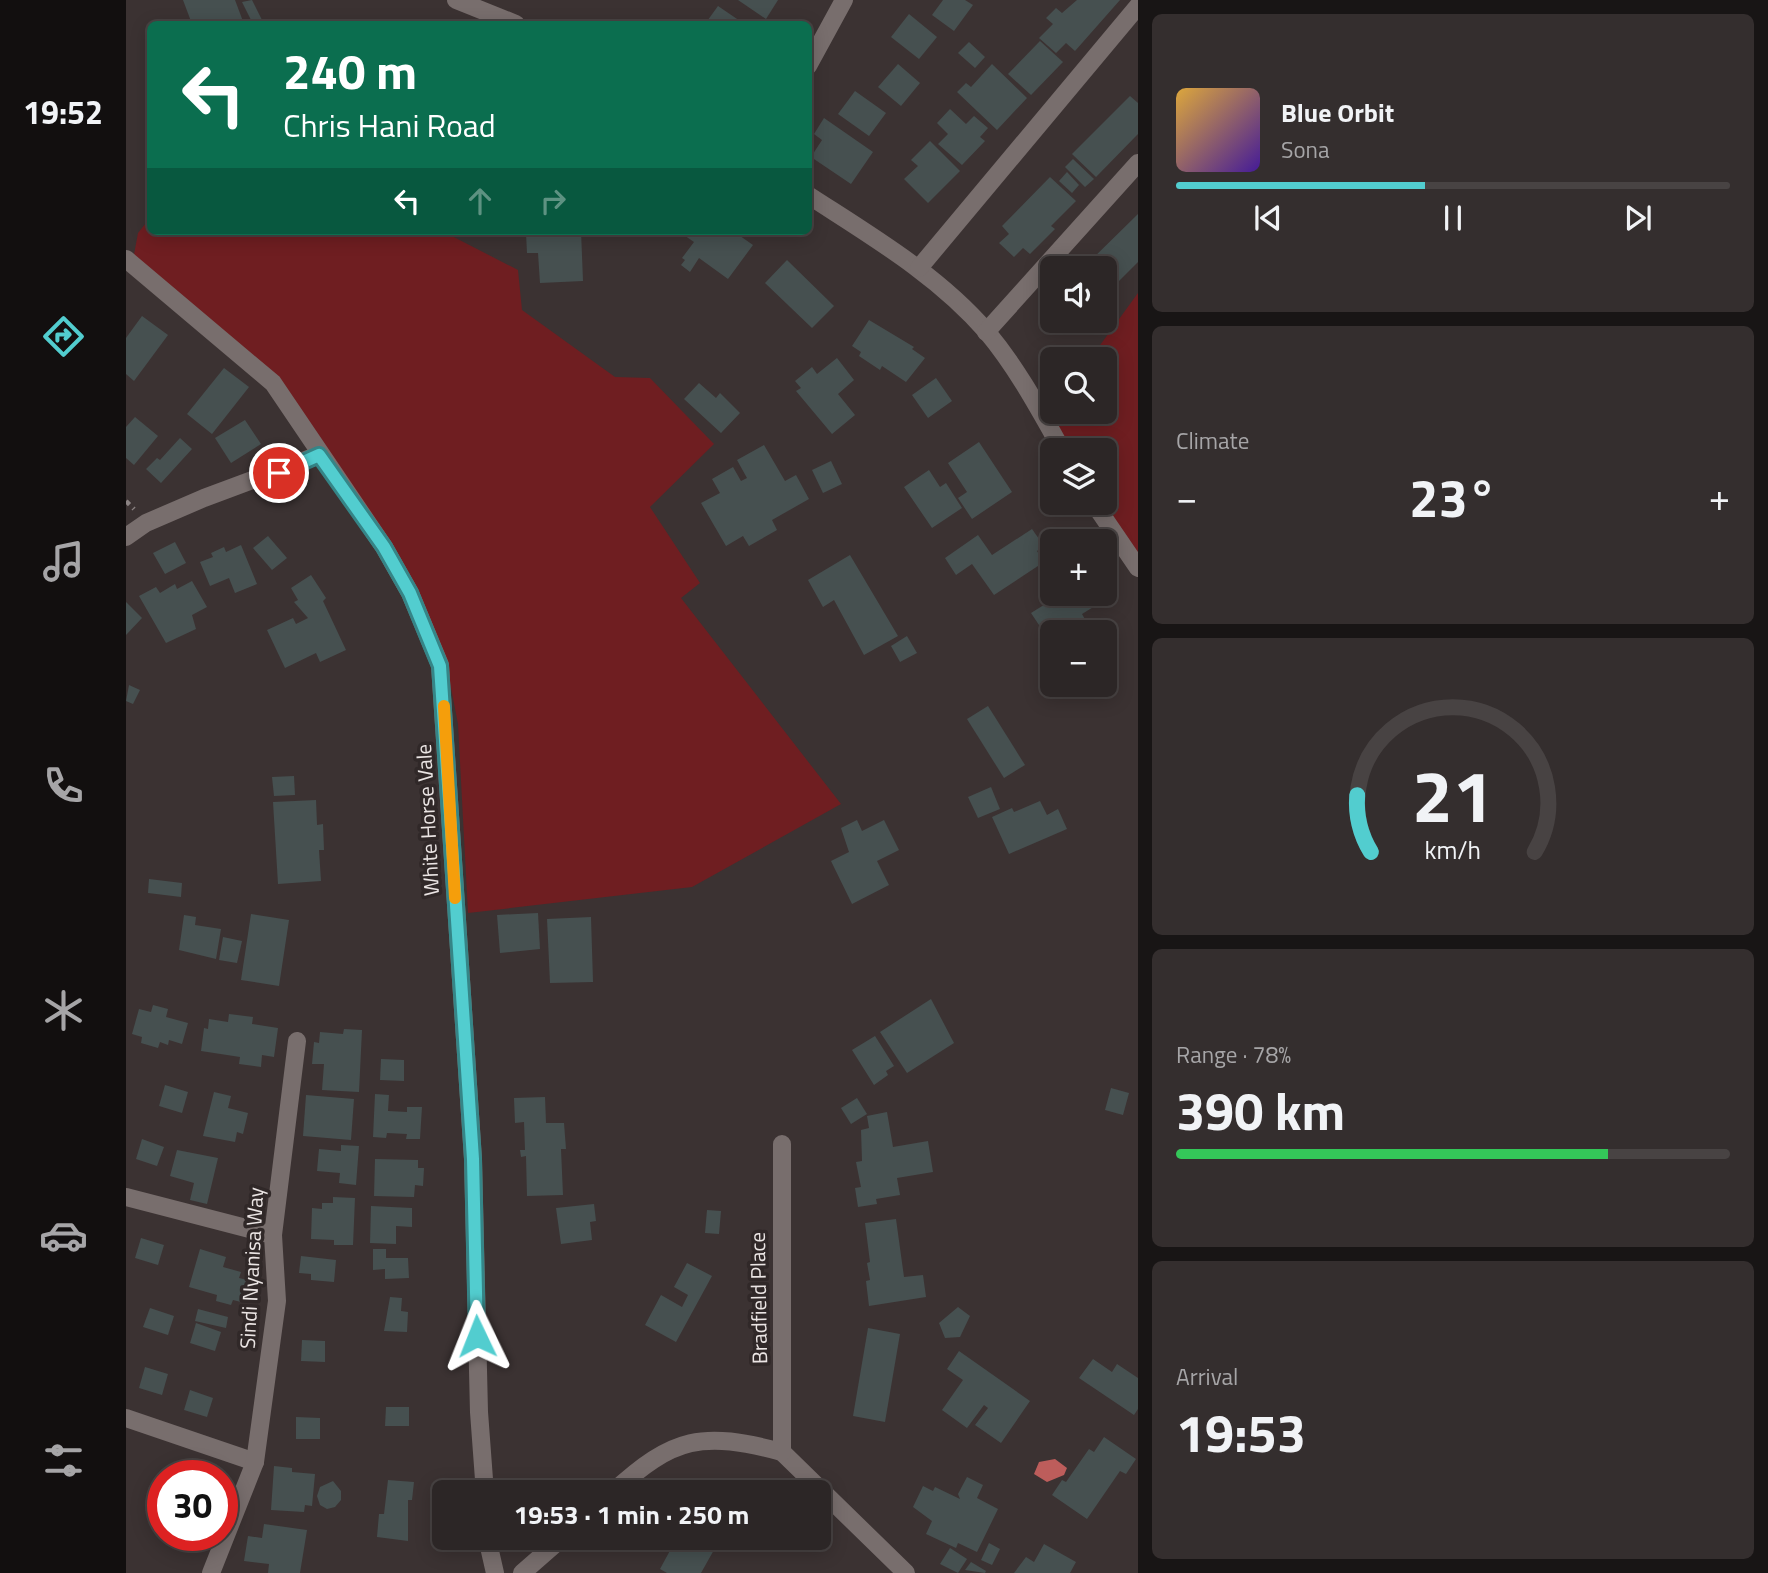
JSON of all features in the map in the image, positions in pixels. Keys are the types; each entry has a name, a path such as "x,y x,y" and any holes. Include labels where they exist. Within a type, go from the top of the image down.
{"street":[{"path":"456,0 508,21"},
{"path":"812,59 844,0"},
{"path":"919,268 1138,6"},
{"path":"986,332 1138,163"},
{"path":"812,198 919,268 986,332 1020,376 1055,438"},
{"name":"White Horse Vale","path":"126,259 273,383 319,455 384,547 410,593 440,666 473,1159 485,1480"},
{"path":"126,537 146,523 204,498 319,455"},
{"path":"1102,515 1138,568"},
{"name":"Sindi Nyanisa Way","path":"211,1573 255,1462 277,1301 273,1235 297,1041"},
{"name":"Bradfield Place","path":"782,1144 782,1452"},
{"path":"126,1197 273,1235"},
{"path":"126,1418 255,1462"},
{"path":"629,1480 666,1452 706,1439 735,1440 782,1452 906,1573"},
{"path":"490,1550 495,1573"},
{"path":"522,1573 548,1550"}],"shaded area":[{"path":"147,222 147,235 450,235 518,270 522,310 615,377 650,378 714,444 650,507 700,583 681,598 841,804 692,887 468,913 458,724 446,662 275,381 133,260 138,233"},
{"path":"1138,293 1138,567 1117,535 1117,529 1113,529 1104,515 1117,515 1117,438 1056,438 1048,424 1117,424 1117,347 1099,347 1109,333 1117,333 1117,322"},
{"path":"1055,1459 1067,1468 1064,1475 1047,1482 1034,1474 1039,1462"}],"building":[{"path":"183,0 235,0 243,21 210,19 191,21"},
{"path":"252,0 262,20 252,21 242,2"},
{"path":"738,0 778,0 766,19"},
{"path":"943,0 965,0 973,5 954,31 932,15"},
{"path":"1077,0 1120,0 1075,51 1066,43 1056,53 1039,38 1053,24 1046,18 1056,8 1062,13"},
{"path":"718,6 740,21 707,21"},
{"path":"909,14 937,37 919,59 891,37"},
{"path":"1040,41 1063,62 1031,95 1008,74"},
{"path":"969,42 985,57 975,68 958,53"},
{"path":"898,64 920,83 901,106 878,87"},
{"path":"992,64 1027,98 997,130 957,92 966,83 971,87"},
{"path":"855,91 886,113 869,136 838,114"},
{"path":"1130,96 1138,103 1138,134 1096,177 1072,154"},
{"path":"950,109 966,124 974,116 988,128 980,137 985,141 962,165 938,144 948,134 937,123"},
{"path":"824,118 873,152 851,184 812,158 822,140 814,134"},
{"path":"930,141 960,171 928,203 904,179 918,166 911,160"},
{"path":"1073,159 1094,179 1085,187 1065,167"},
{"path":"1067,172 1079,185 1072,193 1059,181"},
{"path":"1050,177 1076,201 1051,226 1055,229 1030,254 1023,248 1014,257 999,243 1009,234 1002,226"},
{"path":"1138,214 1138,262 1117,283 1117,256 1095,256"},
{"path":"526,235 581,235 583,281 540,283 538,253 527,253"},
{"path":"684,235 739,235 753,245 728,279 699,258 690,272 681,265 685,260 682,258 694,242"},
{"path":"787,260 834,306 812,328 765,283"},
{"path":"142,316 168,335 134,381 126,374 126,338"},
{"path":"869,320 914,347 912,349 925,358 906,382 882,366 880,370 859,356 861,352 852,346"},
{"path":"837,358 854,380 838,394 855,415 832,434 796,391 801,388 795,381 812,367 817,374"},
{"path":"224,368 249,387 212,434 187,414"},
{"path":"936,378 952,401 928,418 912,395"},
{"path":"699,383 716,398 720,393 740,413 721,433 684,399"},
{"path":"135,417 158,436 134,465 126,458 126,427"},
{"path":"245,420 261,444 231,463 215,438"},
{"path":"180,438 192,449 161,483 146,469 157,458 160,460"},
{"path":"979,442 1012,492 972,519 958,498 967,492 948,463"},
{"path":"764,445 785,481 796,475 809,499 772,520 777,530 749,546 743,536 726,546 701,503 720,493 712,479 733,467 741,481 747,478 737,460"},
{"path":"831,461 842,484 823,493 812,470"},
{"path":"929,470 940,487 946,483 962,508 932,528 904,487"},
{"path":"1032,529 1040,540 1040,549 1037,551 1040,565 994,595 972,564 956,575 945,558 978,535 992,555"},
{"path":"268,536 287,558 272,570 253,548"},
{"path":"175,542 186,563 165,574 153,553"},
{"path":"241,545 257,584 235,593 229,578 210,586 200,562 213,557 211,553 224,547 226,552"},
{"path":"850,555 898,636 864,655 834,600 823,607 808,580"},
{"path":"311,575 326,598 323,601 346,650 320,662 316,653 285,668 267,630 293,618 296,624 308,618 294,602 298,600 291,588"},
{"path":"192,581 207,607 192,615 196,629 166,643 139,596 156,587 160,593 175,584 177,589"},
{"path":"126,602 142,618 126,635"},
{"path":"1042,606 1095,606 1082,614 1085,620 1040,620 1040,626 1031,613"},
{"path":"907,636 917,653 900,662 891,646"},
{"path":"129,685 140,690 133,704 126,701"},
{"path":"988,706 1025,765 1004,778 967,719"},
{"path":"294,776 295,795 274,796 272,777"},
{"path":"991,787 1000,809 978,818 968,797"},
{"path":"316,800 317,825 323,824 324,850 319,850 321,881 278,884 273,802"},
{"path":"1040,801 1047,815 1058,809 1067,829 1009,854 992,817 1012,808 1014,812"},
{"path":"857,820 862,831 884,820 899,850 877,861 889,885 852,904 831,861 849,852 841,828"},
{"path":"149,879 182,883 181,897 148,893"},
{"path":"538,913 540,949 500,953 497,915"},
{"path":"251,914 289,920 279,986 241,980"},
{"path":"184,915 196,917 195,925 221,929 216,959 179,950"},
{"path":"591,917 593,982 550,983 547,919"},
{"path":"223,937 242,941 237,963 219,960"},
{"path":"931,999 954,1043 907,1073 880,1032"},
{"path":"153,1005 168,1009 166,1017 188,1023 182,1044 169,1040 168,1045 160,1042 158,1048 141,1043 142,1037 132,1034 139,1009 151,1012"},
{"path":"229,1014 253,1017 252,1024 278,1028 274,1057 262,1055 261,1067 239,1064 240,1057 201,1051 204,1028 208,1029 209,1019 228,1022"},
{"path":"344,1029 362,1030 359,1092 322,1090 324,1064 312,1064 314,1042 319,1043 320,1032 343,1034"},
{"path":"875,1036 894,1066 886,1071 888,1075 874,1085 852,1050"},
{"path":"381,1059 404,1060 404,1081 380,1080"},
{"path":"165,1085 188,1092 182,1113 159,1106"},
{"path":"1111,1088 1129,1093 1123,1115 1105,1110"},
{"path":"214,1092 231,1096 228,1108 248,1113 243,1134 237,1132 235,1142 203,1136"},
{"path":"375,1094 389,1095 388,1111 407,1112 407,1107 422,1107 420,1139 406,1139 407,1134 387,1133 386,1138 373,1137"},
{"path":"306,1095 354,1099 351,1140 303,1136"},
{"path":"545,1097 546,1123 564,1123 566,1149 561,1149 563,1195 527,1196 526,1156 521,1157 520,1150 525,1150 524,1122 515,1123 514,1098"},
{"path":"857,1098 867,1114 851,1124 841,1108"},
{"path":"887,1112 893,1147 928,1141 933,1172 897,1178 900,1195 876,1199 877,1204 858,1207 855,1188 861,1187 856,1162 862,1161 861,1130 869,1128 867,1116"},
{"path":"142,1139 164,1147 157,1166 136,1159"},
{"path":"341,1145 359,1146 356,1185 339,1183 340,1173 317,1171 319,1149 341,1151"},
{"path":"177,1150 218,1158 207,1204 190,1200 194,1183 170,1176"},
{"path":"375,1159 418,1160 418,1168 424,1168 423,1186 415,1185 414,1197 374,1196"},
{"path":"333,1197 355,1198 353,1245 334,1245 334,1240 311,1239 312,1208 322,1209 322,1203 333,1203"},
{"path":"594,1204 596,1221 590,1222 592,1240 561,1244 556,1208"},
{"path":"371,1206 412,1208 412,1227 396,1226 396,1244 370,1243"},
{"path":"707,1210 721,1211 719,1234 705,1233"},
{"path":"896,1219 904,1277 923,1275 926,1297 869,1306 866,1281 870,1280 867,1263 870,1262 865,1223"},
{"path":"141,1238 164,1245 158,1265 135,1258"},
{"path":"200,1249 226,1257 223,1267 241,1272 239,1278 247,1280 241,1302 233,1300 231,1305 216,1301 217,1295 189,1287"},
{"path":"373,1249 386,1249 386,1258 408,1258 409,1278 385,1279 385,1269 373,1270"},
{"path":"301,1256 336,1260 334,1282 311,1280 311,1274 299,1273"},
{"path":"687,1263 712,1276 676,1342 645,1325 661,1295 682,1307 688,1295 674,1287"},
{"path":"390,1297 402,1298 401,1311 408,1312 407,1332 384,1331"},
{"path":"958,1307 970,1316 960,1337 945,1338 939,1323"},
{"path":"150,1308 174,1316 168,1335 143,1327"},
{"path":"198,1309 228,1317 226,1328 195,1321"},
{"path":"196,1323 221,1332 215,1351 190,1343"},
{"path":"868,1328 900,1334 885,1422 853,1416"},
{"path":"302,1340 325,1341 325,1362 301,1361"},
{"path":"959,1351 1030,1401 1001,1443 975,1425 988,1408 984,1405 967,1428 942,1410 963,1380 947,1369"},
{"path":"1093,1359 1112,1372 1117,1364 1138,1378 1138,1409 1134,1415 1079,1378"},
{"path":"145,1367 168,1374 162,1395 139,1388"},
{"path":"190,1390 213,1398 207,1417 184,1410"},
{"path":"386,1407 409,1407 409,1426 385,1426"},
{"path":"296,1417 320,1418 320,1439 296,1439"},
{"path":"1104,1437 1136,1459 1126,1474 1120,1471 1087,1519 1052,1495 1062,1480 1066,1482 1089,1449 1094,1452"},
{"path":"274,1466 292,1468 292,1472 315,1474 312,1506 305,1505 304,1512 271,1510"},
{"path":"967,1477 983,1485 977,1498 998,1509 977,1552 958,1543 956,1548 926,1534 932,1521 913,1507 923,1486 933,1491 935,1487 960,1499 958,1494"},
{"path":"388,1480 414,1482 412,1500 408,1500 408,1541 377,1537 379,1514 384,1514"},
{"path":"333,1481 341,1491 341,1500 335,1507 327,1509 320,1505 317,1496 320,1487"},
{"path":"264,1524 307,1530 300,1573 268,1573 269,1564 244,1561 248,1536 262,1538"},
{"path":"989,1543 1000,1549 992,1565 981,1560"},
{"path":"1044,1544 1076,1562 1070,1573 1014,1573 1026,1557 1034,1562"},
{"path":"950,1548 967,1559 958,1573 940,1564"},
{"path":"670,1550 714,1550 701,1573 667,1573 660,1569"},
{"path":"971,1562 986,1571 985,1573 965,1570"}],"slow traffic":[{"path":"444,706 455,898"}],"route":[{"path":"279,473 319,455 384,547 410,593 440,666 473,1159 477,1336"}]}
